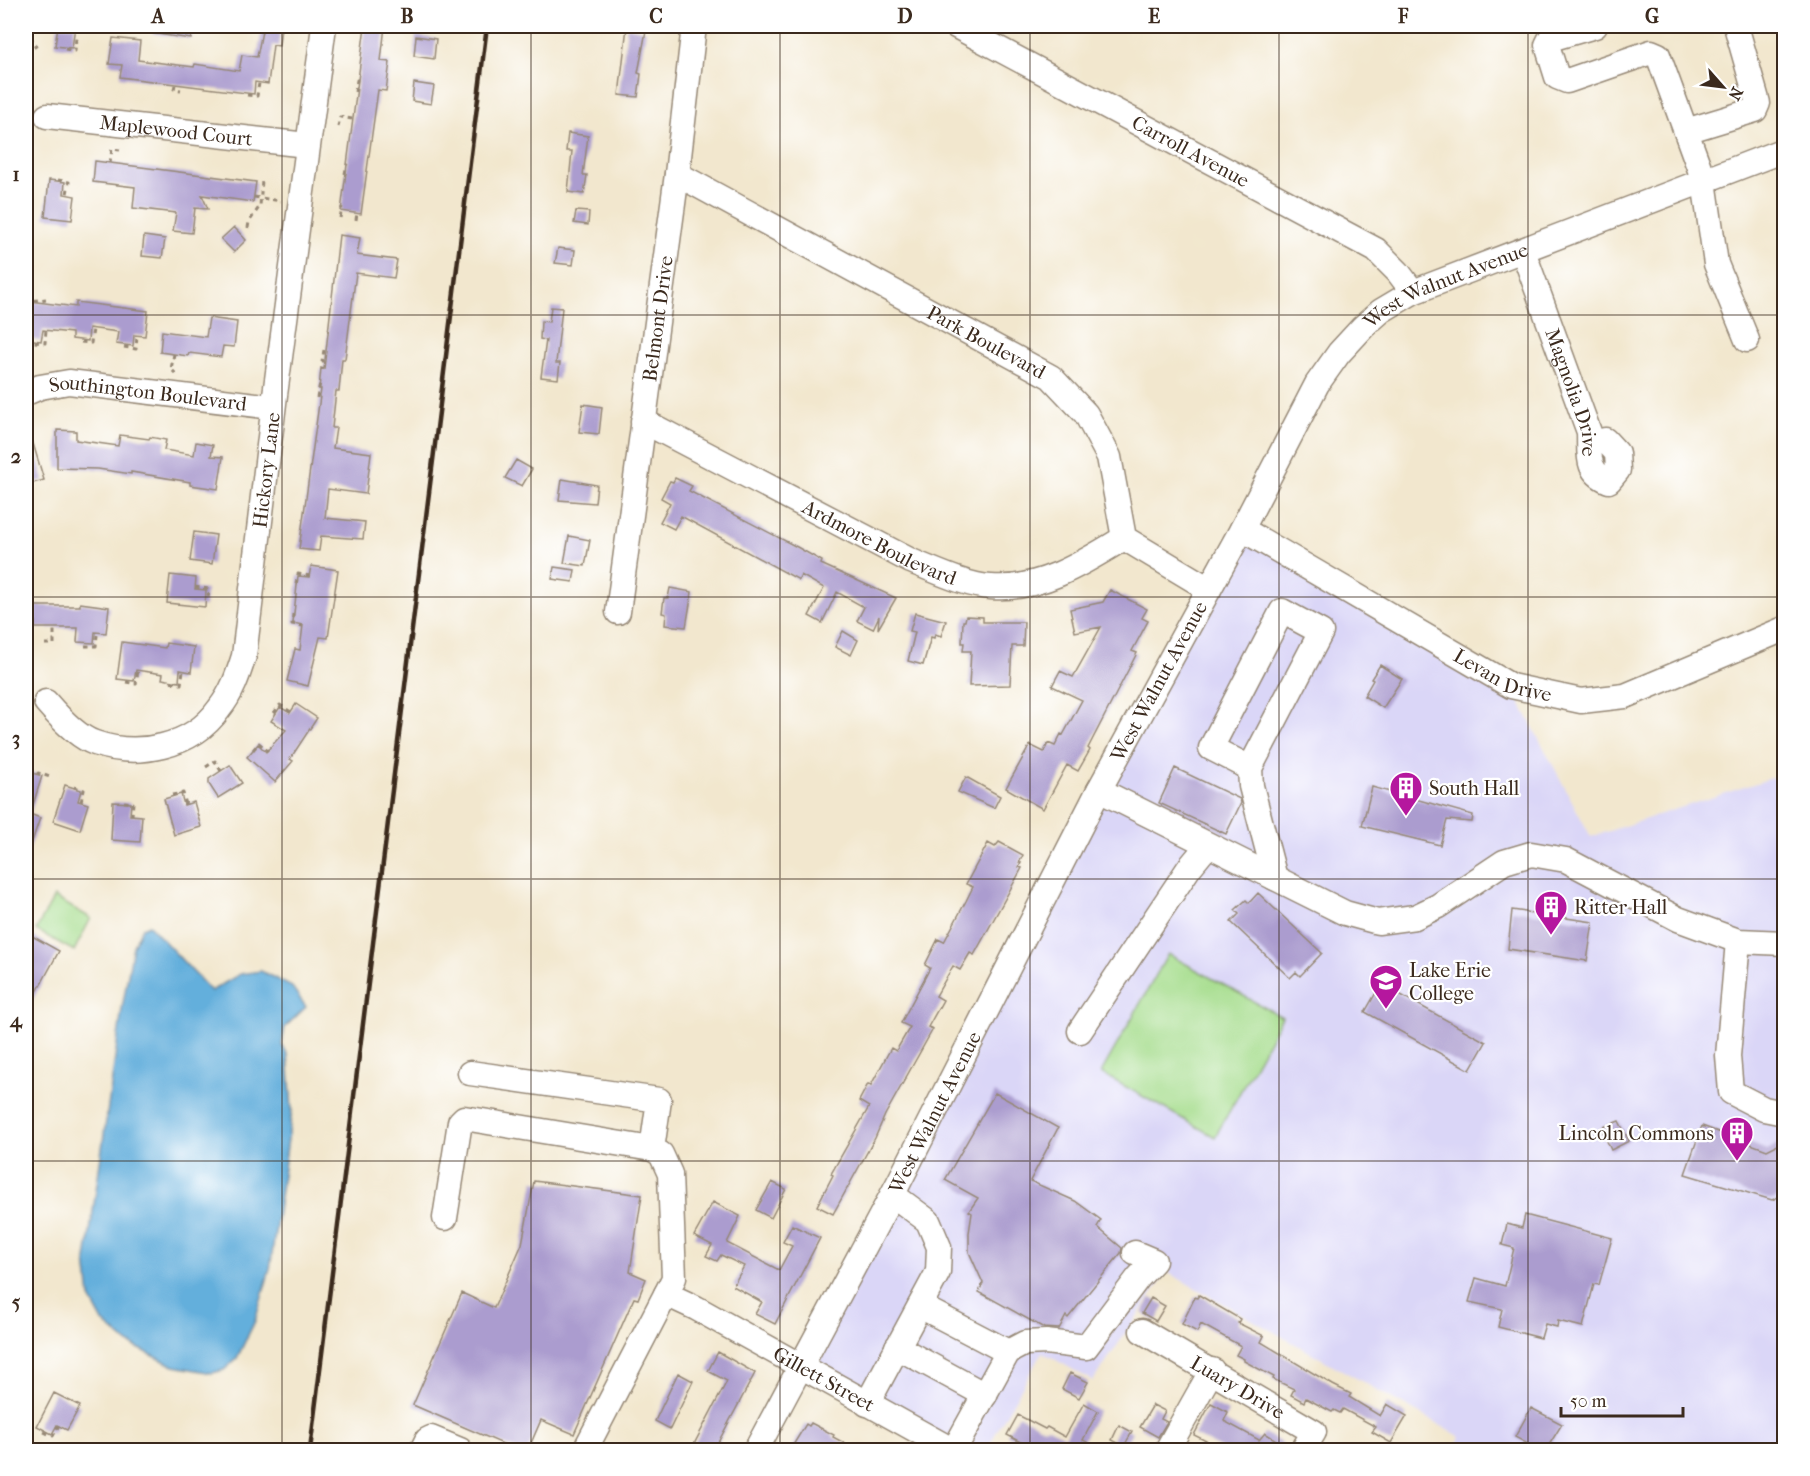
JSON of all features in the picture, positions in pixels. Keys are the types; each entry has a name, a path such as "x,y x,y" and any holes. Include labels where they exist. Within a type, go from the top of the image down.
{"street":[{"name":"Hickory Lane","path":"46,702 62,720 94,742 144,749 171,744 196,732 218,711 234,686 244,656 273,407 324,26"},
{"name":"Belmont Drive","path":"618,612 677,174 694,26"},
{"name":"Carroll Avenue","path":"956,26 1376,250 1398,272 1413,292"},
{"path":"1595,26 1550,39 1547,45 1557,77 1567,81 1651,52 1658,54 1704,181 1716,264 1747,340"},
{"path":"1686,131 1755,110 1758,103 1736,26"},
{"name":"Maplewood Court","path":"47,116 307,145"},
{"name":"West Walnut Avenue","path":"756,1450 892,1195 1098,790 1242,529 1317,384 1339,353 1381,310 1413,292 1785,150"},
{"name":"Park Boulevard","path":"677,174 1051,376 1086,414 1109,457 1124,537"},
{"name":"Magnolia Drive","path":"1523,251 1589,432 1590,464 1597,476 1609,481 1618,470 1617,453 1605,440"},
{"name":"Southington Boulevard","path":"26,393 40,387 69,382 273,407"},
{"name":"Ardmore Boulevard","path":"643,421 911,561 954,578 990,587 1027,584 1078,566 1124,537"},
{"name":"Levan Drive","path":"1242,529 1511,686 1581,701 1625,696 1785,629"},
{"path":"1124,537 1209,589"},
{"path":"1250,768 1211,748 1282,611 1321,632 1250,768 1251,786 1275,878"},
{"path":"1098,790 1345,913 1378,922 1423,913 1438,906 1504,862 1531,854 1566,860 1678,919 1738,941 1785,943"},
{"path":"1080,1030 1189,868 1208,845"},
{"path":"1738,941 1728,1056 1731,1092 1764,1109 1785,1113"},
{"path":"470,1073 659,1100 652,1149"},
{"path":"445,1218 460,1122 464,1118 652,1149 661,1154 669,1174 674,1278 585,1450"},
{"path":"867,1404 938,1272 939,1247 928,1221 892,1195"},
{"path":"953,1450 1008,1352 1025,1343 1046,1342 1086,1347 1138,1278 1154,1261 1135,1253"},
{"name":"Gillett Street","path":"666,1294 696,1308 953,1450"},
{"path":"920,1306 1008,1352"},
{"name":"Luary Drive","path":"1142,1331 1212,1370 1314,1432 1308,1449"},
{"path":"897,1347 985,1395"},
{"path":"1167,1450 1212,1370"},
{"path":"422,1450 427,1440 431,1438 460,1450"}],"path":[{"path":"26,52 36,46 28,35"},
{"path":"65,49 75,51 76,37"},
{"path":"355,92 357,80 359,80"},
{"path":"247,95 257,96 259,83"},
{"path":"175,85 174,89 181,90"},
{"path":"338,127 340,117 352,119"},
{"path":"110,163 112,149 120,150"},
{"path":"345,174 347,163"},
{"path":"58,180 69,182 67,194"},
{"path":"248,228 249,222 260,206 262,180"},
{"path":"254,197 281,201"},
{"path":"340,218 342,207"},
{"path":"356,220 357,213"},
{"path":"26,315 30,301 46,299"},
{"path":"81,342 91,343 93,329"},
{"path":"26,339 45,343 46,330"},
{"path":"124,347 136,349 137,335"},
{"path":"324,350 322,361 326,361"},
{"path":"174,354 172,371 181,375"},
{"path":"317,398 320,383"},
{"path":"296,584 297,574 310,576"},
{"path":"195,587 209,589 208,599"},
{"path":"292,614 292,624 303,626"},
{"path":"45,644 54,644 54,628"},
{"path":"86,646 96,646 97,635"},
{"path":"126,682 136,684 138,670"},
{"path":"171,682 181,684 183,671"},
{"path":"274,713 280,705 291,712"},
{"path":"253,750 259,743 268,751"},
{"path":"206,767 215,761 221,771"},
{"path":"38,775 38,773 50,777"},
{"path":"74,787 84,790 81,802"},
{"path":"172,795 183,793 186,805"},
{"path":"124,802 133,803 132,815"},
{"path":"44,1432 53,1436 58,1427 56,1426"}],"shaded area":[{"name":"Lake Erie College","path":"1242,529 1511,686 1591,837 1784,774 1784,1450 1453,1450 1461,1437 1167,1272 1093,1381 1042,1352 986,1450 952,1450 801,1367"}],"green space":[{"path":"54,897 91,918 74,951 36,930"},
{"path":"1168,954 1282,1017 1215,1137 1101,1073"}],"water":[{"path":"149,925 211,991 240,974 261,971 292,987 306,1007 285,1027 282,1045 288,1055 292,1110 270,1269 255,1321 237,1358 224,1370 212,1373 174,1366 128,1343 103,1322 90,1298 86,1260 122,1009 133,946 142,928"}],"building":[{"path":"58,26 75,26 72,48 55,46"},
{"path":"152,26 193,26 191,39 151,33"},
{"path":"263,26 281,27 279,46 273,45 268,84 255,82 254,94 120,77 122,65 109,64 113,38 140,41 138,60 194,67 195,64 239,71 242,55 257,57"},
{"path":"365,26 385,26 381,61 390,62 386,91 378,90 361,214 341,211"},
{"path":"627,27 646,31 638,73 641,74 638,97 619,95"},
{"path":"416,36 436,39 434,59 414,56"},
{"path":"414,83 434,86 431,104 412,101"},
{"path":"568,133 588,136 583,175 587,175 584,194 568,192 572,151 566,151"},
{"path":"95,161 256,182 253,202 202,195 208,209 195,208 192,233 173,231 176,213 133,208 135,187 93,182"},
{"path":"49,180 65,182 64,194 75,196 72,220 45,217"},
{"path":"576,211 589,212 588,225 574,223"},
{"path":"234,227 246,240 234,252 221,239"},
{"path":"339,235 360,238 357,255 397,260 394,278 356,273 345,359 342,359 339,391 336,391 332,428 336,428 333,448 371,453 366,494 328,489 325,518 365,522 363,539 321,536 319,551 299,549 321,389 319,389 321,368 324,369"},
{"path":"144,236 165,239 162,258 142,256"},
{"path":"558,248 575,250 573,265 555,263"},
{"path":"29,301 76,307 76,302 148,311 145,336 134,335 133,346 116,344 118,332 89,328 88,341 72,339 72,333 43,330 41,341 26,339"},
{"path":"551,307 562,308 556,363 560,363 558,379 541,377 546,340 540,339 541,321 549,322"},
{"path":"209,318 237,322 234,347 223,346 221,357 160,352 162,331 206,337"},
{"path":"583,404 602,407 599,434 579,432"},
{"path":"29,430 44,480 26,485 26,431"},
{"path":"57,430 76,431 76,440 118,446 120,435 149,439 150,437 166,440 164,450 194,455 196,442 213,445 211,456 223,457 218,489 131,472 131,474 98,469 57,468"},
{"path":"516,460 532,469 522,486 505,478"},
{"path":"675,478 692,486 689,491 797,547 822,561 821,564 896,598 878,629 879,616 873,629 857,621 864,607 837,592 822,623 809,616 824,588 801,575 799,580 681,516 674,529 660,522 670,503 661,498 670,481 673,482"},
{"path":"562,479 597,485 595,503 559,500"},
{"path":"194,532 216,535 212,564 190,561"},
{"path":"569,536 590,540 585,566 564,563"},
{"path":"311,566 338,570 328,638 320,637 308,686 287,681 295,649 300,650 303,625 293,623 298,576 309,577"},
{"path":"554,567 575,570 573,582 552,579"},
{"path":"170,575 196,578 195,589 206,590 205,607 167,603"},
{"path":"670,588 692,592 686,627 665,625 666,614 662,613 664,598 668,598"},
{"path":"1110,590 1147,609 1142,618 1148,621 1132,651 1137,653 1088,748 1090,750 1078,771 1067,765 1043,809 1006,788 1030,745 1044,752 1048,743 1055,746 1082,700 1052,686 1060,671 1073,677 1101,627 1075,632 1070,609 1103,602"},
{"path":"80,603 109,607 106,633 95,632 94,643 77,642 78,628 35,628 35,606 80,606"},
{"path":"915,613 946,621 941,636 935,634 934,638 931,637 923,665 908,661 915,632 910,631"},
{"path":"966,616 983,617 983,622 1024,622 1023,646 1012,646 1010,685 969,686 971,651 963,651 964,643 962,643 963,621"},
{"path":"843,631 858,640 851,655 835,647"},
{"path":"122,642 165,648 166,643 194,647 191,672 180,670 179,682 162,679 163,674 136,670 134,681 117,679"},
{"path":"1380,665 1402,679 1383,708 1364,696"},
{"path":"296,704 317,718 290,759 293,761 275,782 247,757 258,744 266,752 286,730 271,721 280,707 290,713"},
{"path":"230,765 242,783 218,798 209,784 209,779"},
{"path":"1175,768 1240,799 1241,803 1226,834 1159,803"},
{"path":"26,771 42,776 30,814 40,818 28,853 26,853"},
{"path":"966,777 1000,796 994,808 958,792"},
{"path":"65,785 81,790 78,801 88,804 80,830 53,821"},
{"name":"South Hall","path":"1372,787 1473,815 1472,822 1447,820 1440,845 1362,826"},
{"path":"181,794 184,805 194,802 201,827 174,835 164,799"},
{"path":"113,802 131,803 130,815 142,816 140,842 111,840"},
{"path":"999,842 1023,855 1019,863 1021,863 1019,867 1022,868 974,955 970,953 960,970 953,966 936,996 943,1000 928,1027 933,1029 833,1214 817,1206 833,1175 831,1174 869,1107 859,1101 868,1084 871,1085 891,1048 896,1051 910,1027 901,1023 930,968 925,965 938,939 944,942 966,901 973,887 966,884 988,843 995,847"},
{"path":"1258,893 1322,953 1300,976 1296,972 1290,978 1231,922 1239,914 1235,910 1246,900 1249,903"},
{"name":"Ritter Hall","path":"1512,910 1593,922 1587,961 1508,949"},
{"path":"32,936 59,951 26,1012 26,948"},
{"path":"1381,984 1486,1042 1470,1070 1365,1012"},
{"path":"995,1093 1058,1128 1030,1181 1075,1201 1101,1220 1097,1227 1122,1248 1121,1253 1068,1318 1066,1316 1059,1329 1044,1328 979,1292 983,1283 969,1252 972,1213 969,1211 978,1198 945,1180"},
{"path":"1619,1121 1629,1141 1611,1150 1601,1128"},
{"name":"Lincoln Commons","path":"1702,1126 1767,1150 1785,1141 1785,1194 1772,1200 1685,1174"},
{"path":"534,1181 642,1195 630,1272 646,1279 638,1299 634,1298 574,1434 541,1420 528,1450 517,1450 413,1405 462,1293 494,1308 522,1244"},
{"path":"772,1182 786,1189 771,1218 756,1210"},
{"path":"713,1202 740,1216 727,1243 779,1270 792,1246 783,1242 792,1225 820,1238 775,1324 755,1314 762,1302 733,1286 744,1266 721,1255 717,1261 706,1256 712,1245 694,1236"},
{"path":"1525,1215 1612,1238 1599,1285 1594,1284 1583,1327 1558,1321 1557,1327 1545,1324 1541,1338 1498,1327 1502,1309 1469,1302 1476,1278 1505,1286 1514,1248 1502,1245 1507,1224 1522,1228"},
{"path":"1199,1295 1240,1319 1238,1323 1264,1336 1261,1342 1351,1394 1349,1397 1380,1416 1387,1404 1407,1416 1391,1443 1372,1432 1376,1427 1343,1409 1340,1413 1334,1410 1332,1412 1306,1398 1304,1402 1291,1395 1294,1389 1273,1379 1274,1377 1236,1355 1241,1346 1201,1324 1197,1332 1182,1324 1195,1297"},
{"path":"1151,1298 1165,1306 1156,1321 1142,1313"},
{"path":"718,1352 755,1373 714,1450 691,1450 727,1381 708,1371"},
{"path":"678,1373 693,1381 670,1429 655,1421"},
{"path":"1070,1373 1088,1382 1079,1398 1062,1389"},
{"path":"54,1393 80,1406 67,1430 57,1425 52,1434 37,1426"},
{"path":"1084,1403 1098,1411 1083,1440 1101,1450 1036,1450 1007,1435 1018,1415 1065,1437"},
{"path":"1211,1403 1228,1412 1224,1421 1259,1440 1265,1433 1289,1450 1224,1450 1194,1435"},
{"path":"1153,1405 1165,1411 1161,1419 1167,1422 1158,1437 1140,1427"},
{"path":"1531,1408 1562,1424 1546,1450 1539,1450 1515,1437"},
{"path":"811,1423 857,1450 790,1450 806,1424 809,1426"},
{"path":"1119,1425 1132,1432 1124,1446 1112,1440"}],"railway":[{"path":"310,1450 487,26"}],"place":[{"name":"South Hall","path":"1406,817"},
{"name":"Ritter Hall","path":"1551,936"},
{"name":"Lake Erie College","path":"1386,1010"},
{"name":"Lincoln Commons","path":"1737,1162"}]}
